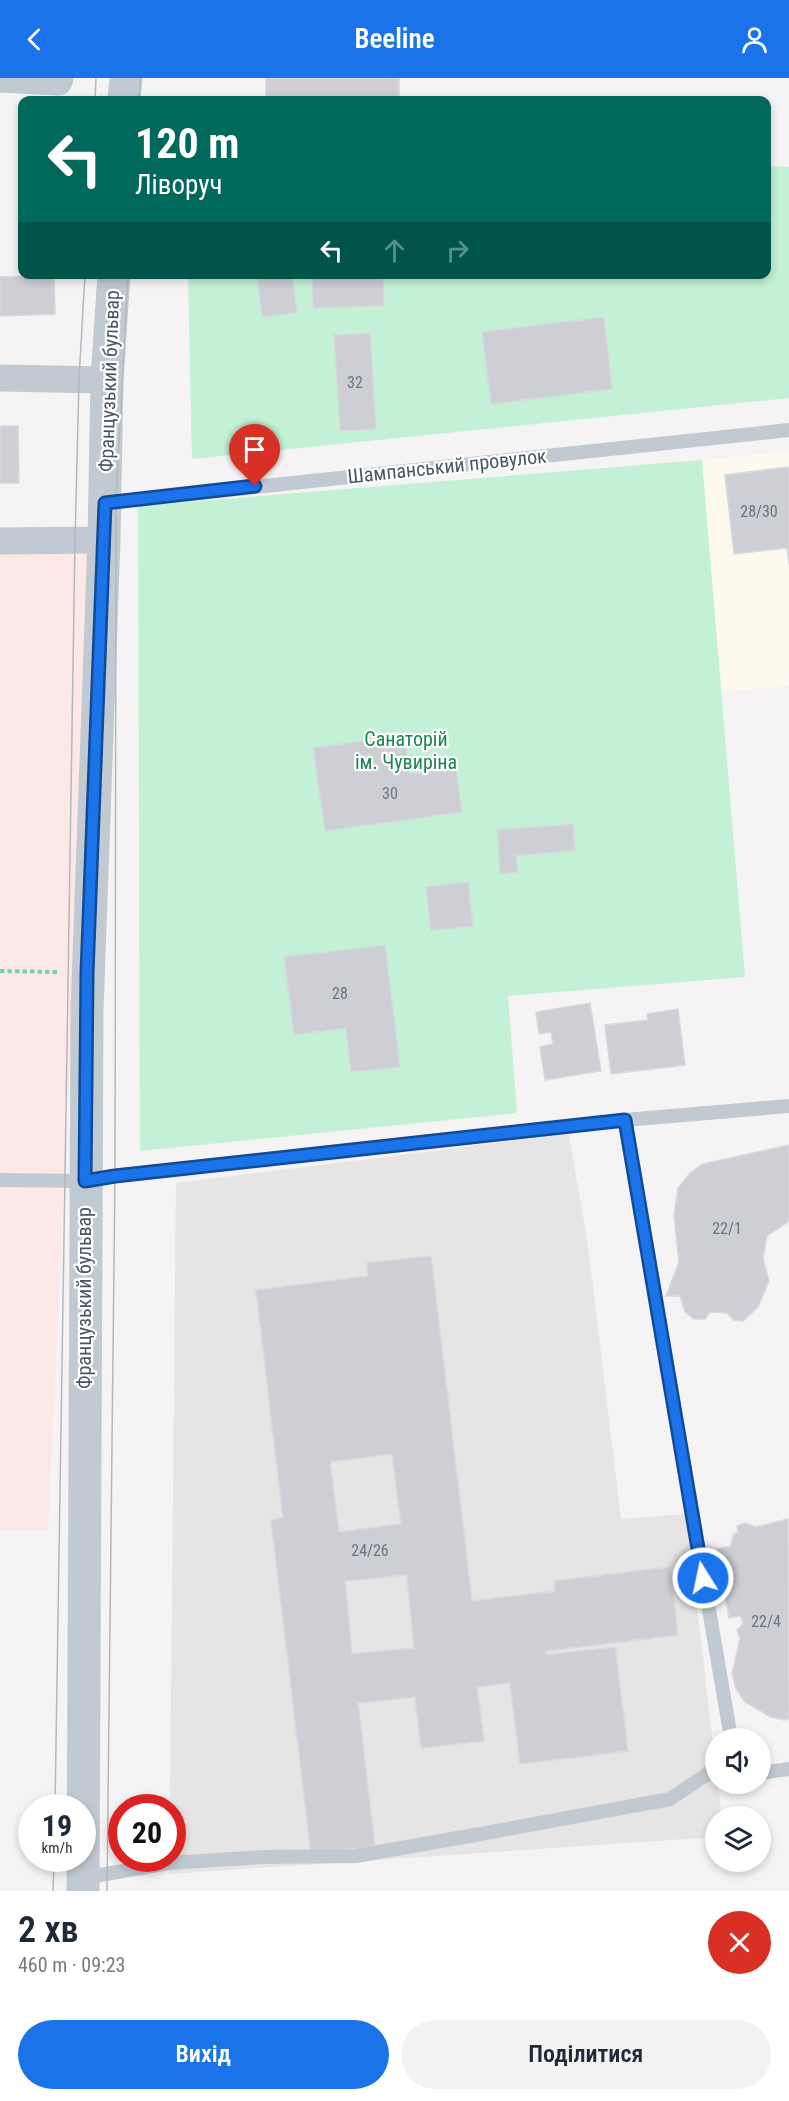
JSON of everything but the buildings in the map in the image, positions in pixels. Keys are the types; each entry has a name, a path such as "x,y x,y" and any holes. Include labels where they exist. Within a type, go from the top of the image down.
{"street":[{"path":"0,79 59,82 60,78"},
{"path":"124,96 126,78"},
{"name":"Французький бульвар","path":"83,1885 87,973 104,540 107,380 114,279"},
{"path":"0,378 107,380"},
{"path":"0,541 104,540"}],"lane":[{"name":"Шампанський провулок","path":"105,503 789,430"},
{"path":"0,1180 85,1181 127,1174 625,1120 789,1106"},
{"path":"625,1120 728,1728"},
{"path":"771,1771 789,1769"},
{"path":"83,1885 170,1863 263,1857 356,1856 670,1799 705,1776"}],"path":[{"path":"0,971 87,973"}],"shaded area":[{"path":"789,451 789,686 722,692 702,460"},
{"path":"0,548 93,548 48,1530 0,1529"},
{"path":"569,1134 588,1246 621,1519 686,1514 711,1728 705,1728 705,1794 719,1794 721,1806 705,1806 705,1838 169,1874 169,1872 186,1872 186,1794 170,1794 176,1183"}],"green space":[{"path":"771,166 789,167 789,398 192,459 188,279 771,279"},
{"name":"Санаторій ім. Чувиріна","path":"702,460 745,977 508,996 517,1113 140,1151 138,506"}],"tram line":[{"path":"95,96 96,78"},
{"path":"139,96 140,78"},
{"path":"55,1794 75,541 79,379 85,279"},
{"path":"107,1891 115,1176 116,501 128,279"},
{"path":"53,1891 54,1872"}],"route":[{"path":"255,486 105,503 87,973 85,1181 625,1120 703,1578"}]}
